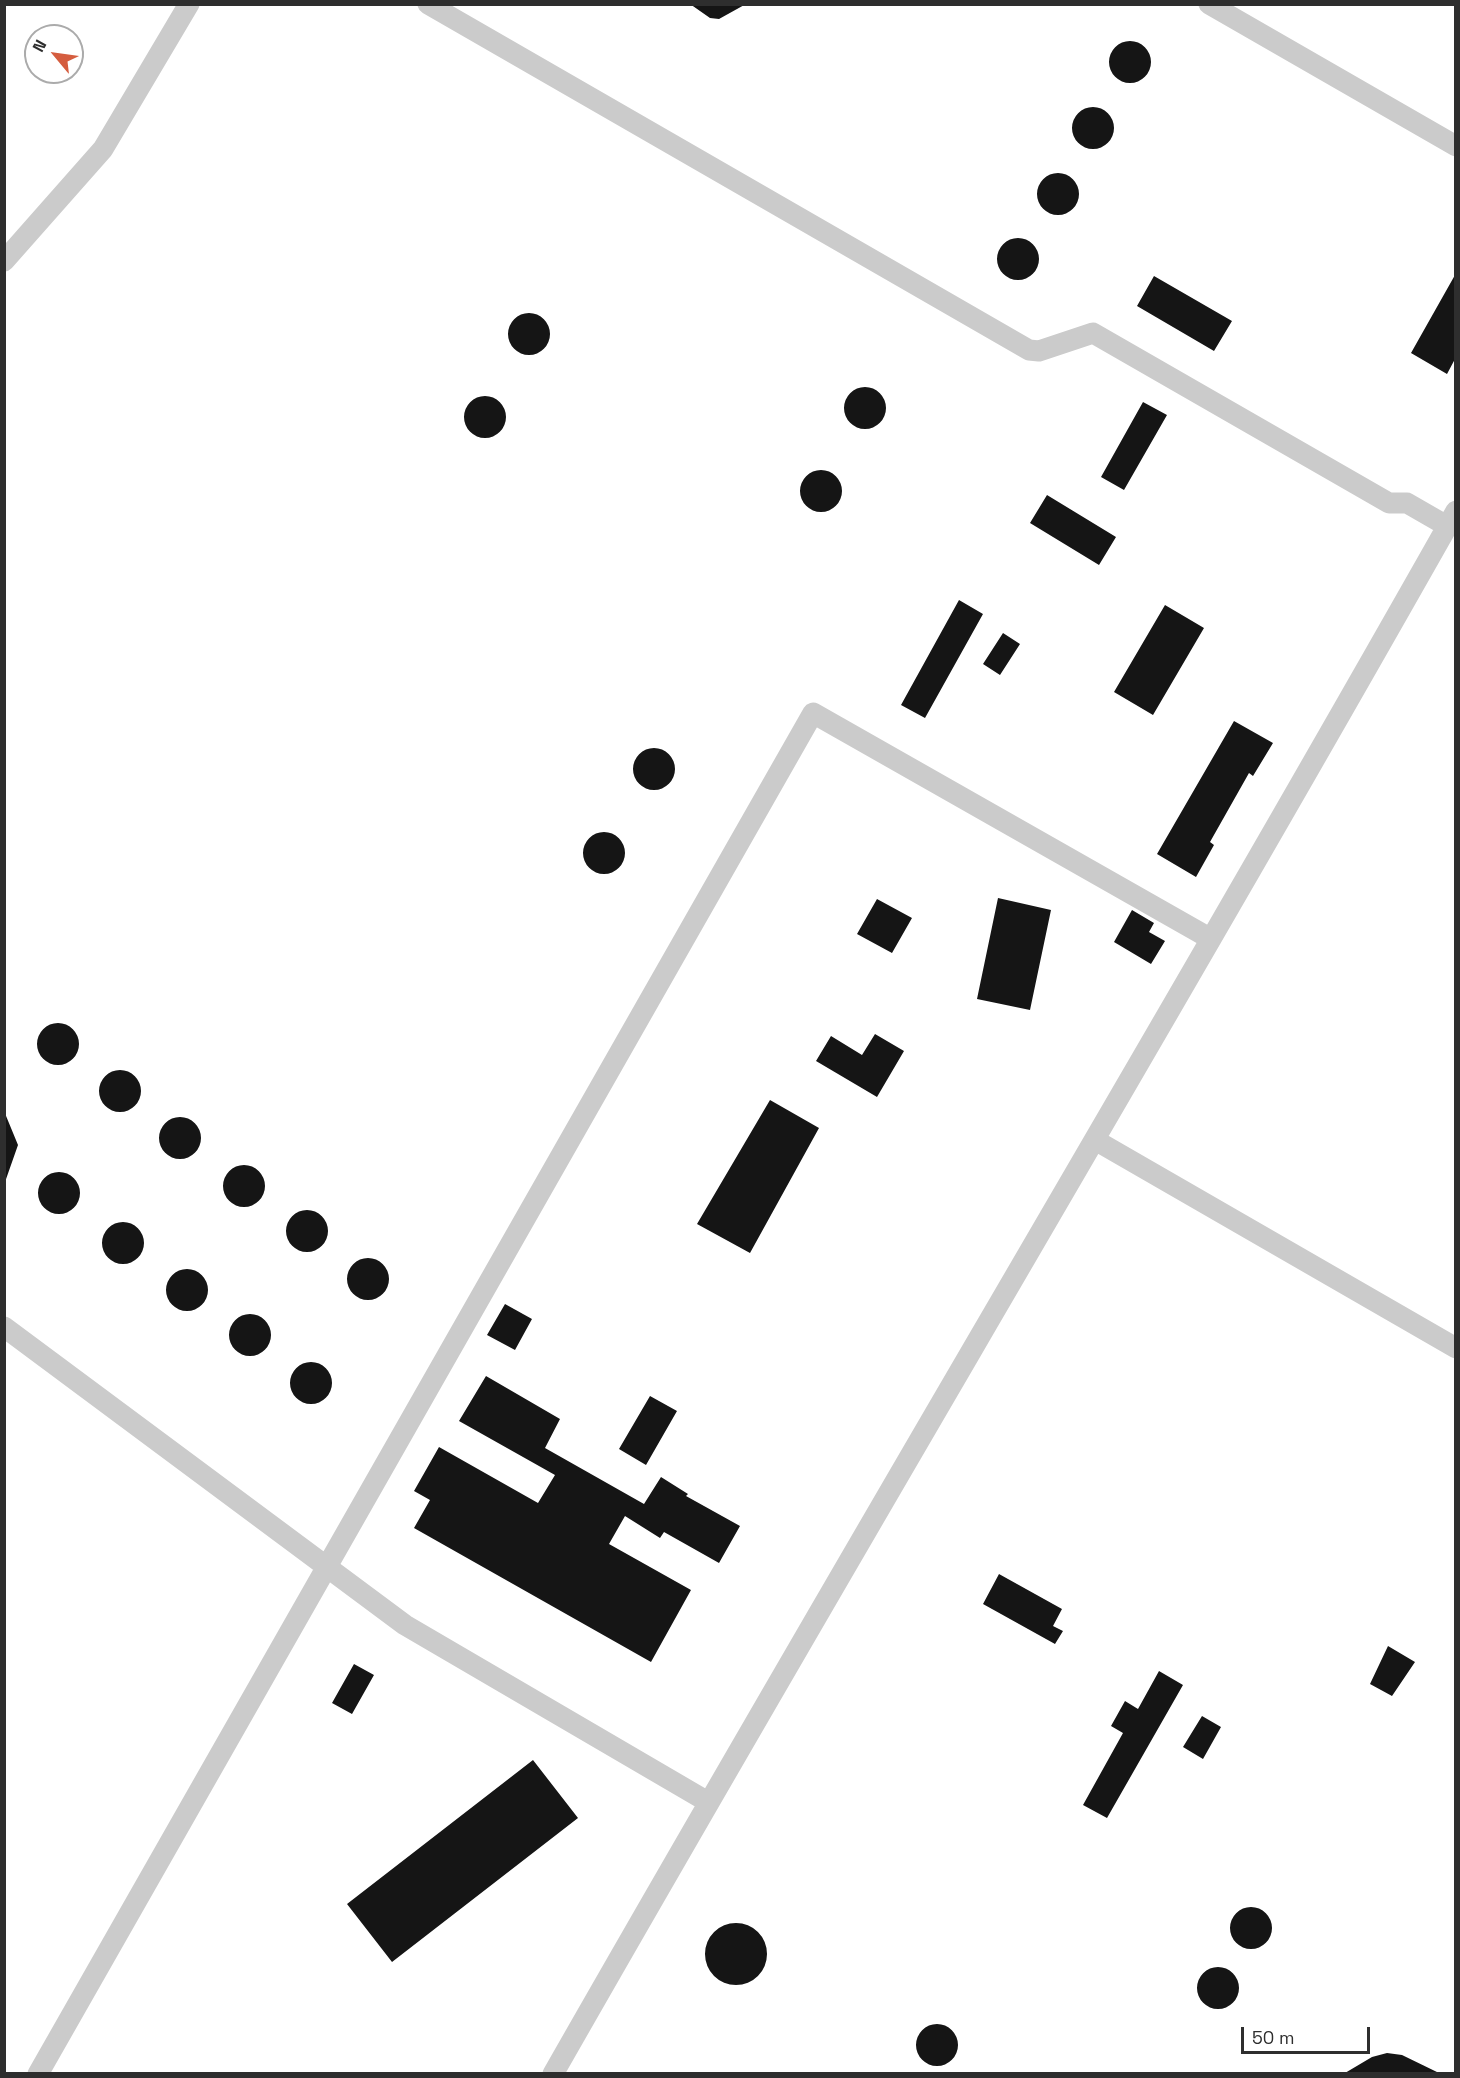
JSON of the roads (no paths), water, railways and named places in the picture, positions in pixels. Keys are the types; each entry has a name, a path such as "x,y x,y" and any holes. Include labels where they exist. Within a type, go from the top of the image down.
{"lane":[{"path":"4,261 103,148 189,4"},
{"path":"429,4 1029,350 1039,351 1093,333 1389,502 1407,503 1451,519 1095,1140 708,1802 553,2073"},
{"path":"1209,4 1455,146"},
{"path":"38,2073 813,713 1211,939"},
{"path":"1095,1140 1455,1348"},
{"path":"4,1326 405,1624 708,1802"}]}
